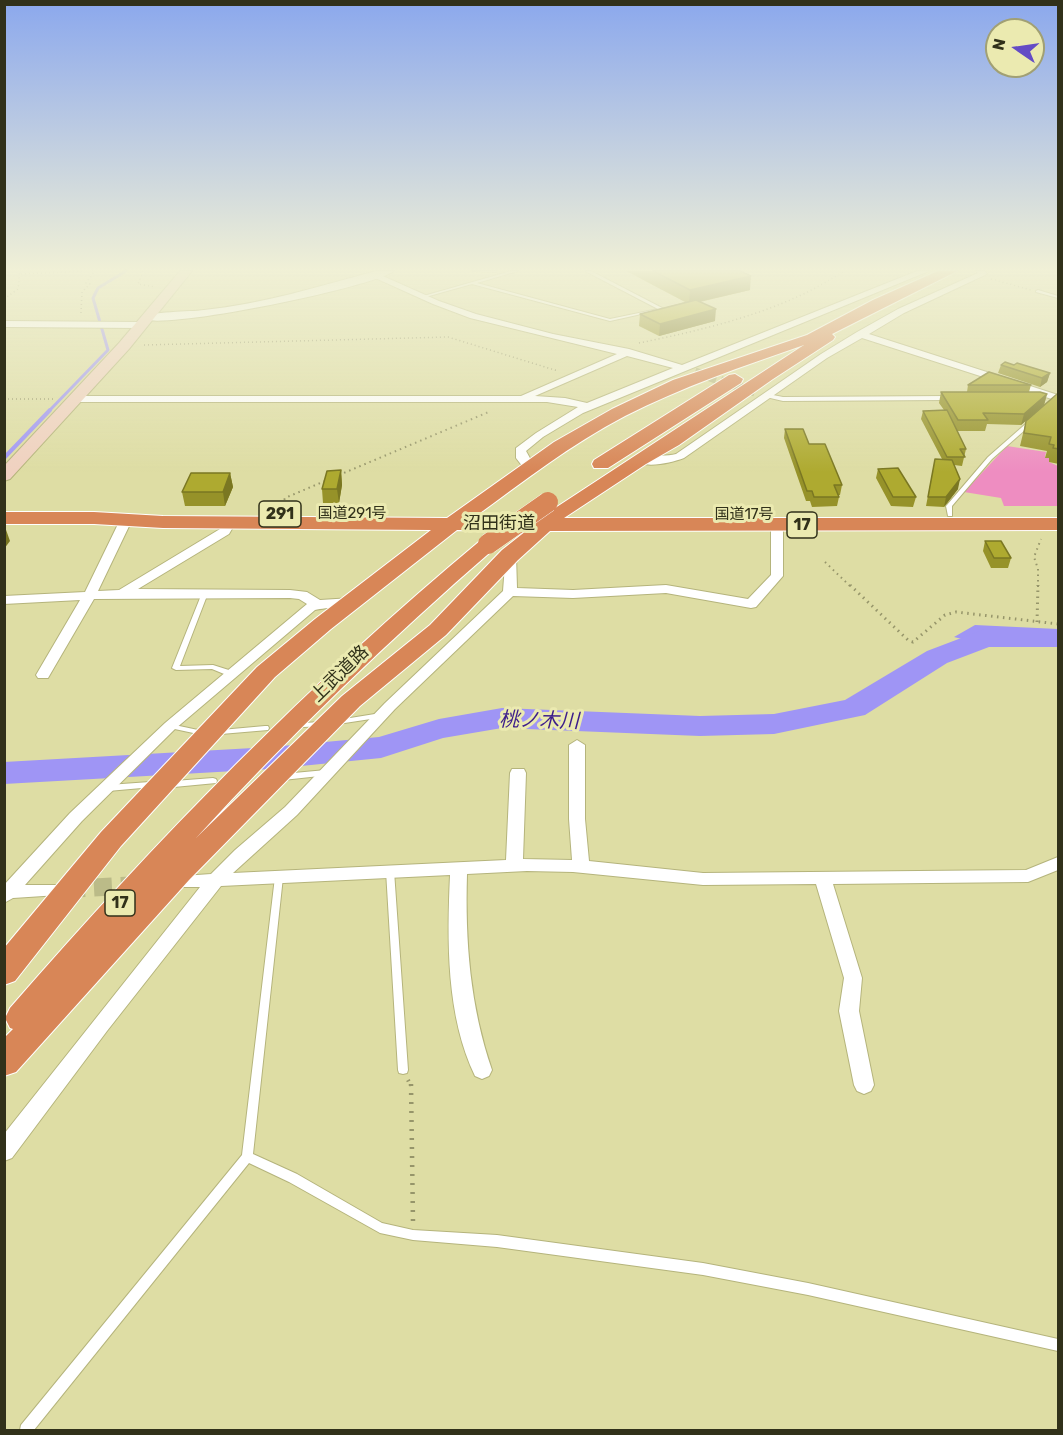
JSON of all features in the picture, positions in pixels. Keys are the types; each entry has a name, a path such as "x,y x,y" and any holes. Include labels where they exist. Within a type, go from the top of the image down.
{"highway":[{"path":"4,972 79,877 207,734 267,672 352,602 459,519 561,446 618,413 669,389 817,338"},
{"name":"上武道路","path":"4,1039 226,777 305,727 386,630 488,544 550,514 650,432 738,378 819,338"},
{"path":"4,1062 178,872 281,774 305,727 351,701 438,630 550,514 688,431 820,338"},
{"name":"国道291号","path":"94,518 140,515 278,514 459,519"},
{"name":"国道17号","path":"550,514 1059,514"},
{"name":"国道17号","path":"550,514 777,526 1050,529"},
{"name":"沼田街道","path":"459,519 550,514"},
{"name":"国道291号","path":"4,518 230,522 459,519"}],"main road":[{"path":"4,476 130,338"}],"street":[{"path":"567,338 629,352 695,372"},
{"path":"530,469 522,458 520,450 533,439 585,406 754,338"},
{"path":"639,460 669,460 680,456 854,338"},
{"path":"872,338 1056,400"},
{"path":"521,399 629,352"},
{"path":"755,392 768,396"},
{"path":"75,399 521,399 565,400 585,406"},
{"path":"43,675 89,596 126,520"},
{"path":"123,593 225,531 230,522"},
{"path":"4,1151 100,1025 215,881 241,854 291,811 379,719 510,592 584,594 666,589 750,604 777,576 777,526"},
{"path":"510,555 510,592"},
{"path":"4,600 123,593 290,594 302,595 317,604"},
{"path":"6,893 107,785 153,741 310,607 317,604 352,602"},
{"path":"577,745 576,819 581,867"},
{"path":"514,866 518,773"},
{"path":"175,882 514,866 581,867 703,879 1028,876 1059,863"},
{"path":"459,867 460,963 465,1009 473,1048 482,1070"},
{"path":"823,879 853,978 849,1011 864,1085"},
{"path":"6,893 52,890"}],"lane":[{"path":"768,396 783,399 955,398"},
{"path":"1035,398 1056,400"},
{"path":"951,515 949,506 981,468 1035,418"},
{"path":"204,593 176,668 213,668 232,674"},
{"path":"170,726 207,734 379,719"},
{"path":"281,774 332,769"},
{"path":"107,785 164,783 226,777"},
{"path":"390,871 403,1070"},
{"path":"26,1431 247,1157 279,877"},
{"path":"247,1157 267,1164 380,1228 413,1235 497,1241 703,1269 808,1289 1059,1345"}],"path":[{"path":"124,345 409,338"},
{"path":"451,338 573,376"},
{"path":"611,348 661,338"},
{"path":"4,399 53,399"},
{"path":"339,475 521,399"},
{"path":"278,514 285,498 328,479"},
{"path":"1037,623 1038,569 1034,558 1050,529"},
{"path":"825,562 909,641 913,642 945,615 956,612 1059,624"},
{"path":"403,1070 411,1085 413,1235"}],"shaded area":[{"path":"1007,446 1046,452 1045,457 1049,458 1049,462 1058,466 1058,506 1004,506 1001,498 964,492"},
{"path":"975,625 1058,629 1058,646 1022,643 990,646 954,637"}],"building":[{"path":"1005,362 1014,365 1017,363 1050,373 1042,378 1001,365"},
{"path":"989,372 1031,385 968,385"},
{"path":"941,392 1040,392 1047,394 1024,414 983,413 988,420 958,420"},
{"path":"1059,394 1059,449 1049,444 1051,437 1024,433 1026,421"},
{"path":"947,410 966,449 960,449 965,457 947,457 923,411"},
{"path":"785,429 803,429 809,444 825,444 842,485 834,485 839,497 814,497 812,491 807,491"},
{"path":"935,459 952,460 960,479 946,497 928,497"},
{"path":"898,468 916,497 893,497 878,469"},
{"path":"341,470 337,489 322,489 327,471"},
{"path":"191,473 230,473 223,492 182,492"},
{"path":"985,541 1001,541 1011,558 994,558"}],"waterway":[{"path":"49,411 108,350 105,338"},
{"path":"4,458 50,410"},
{"name":"桃ノ木川","path":"4,773 271,758 381,747 439,729 502,718 700,726 774,724 854,708 937,657 985,638 1058,638"}],"tunnel":[{"path":"695,372 755,392"},
{"path":"67,889 139,885"}]}
